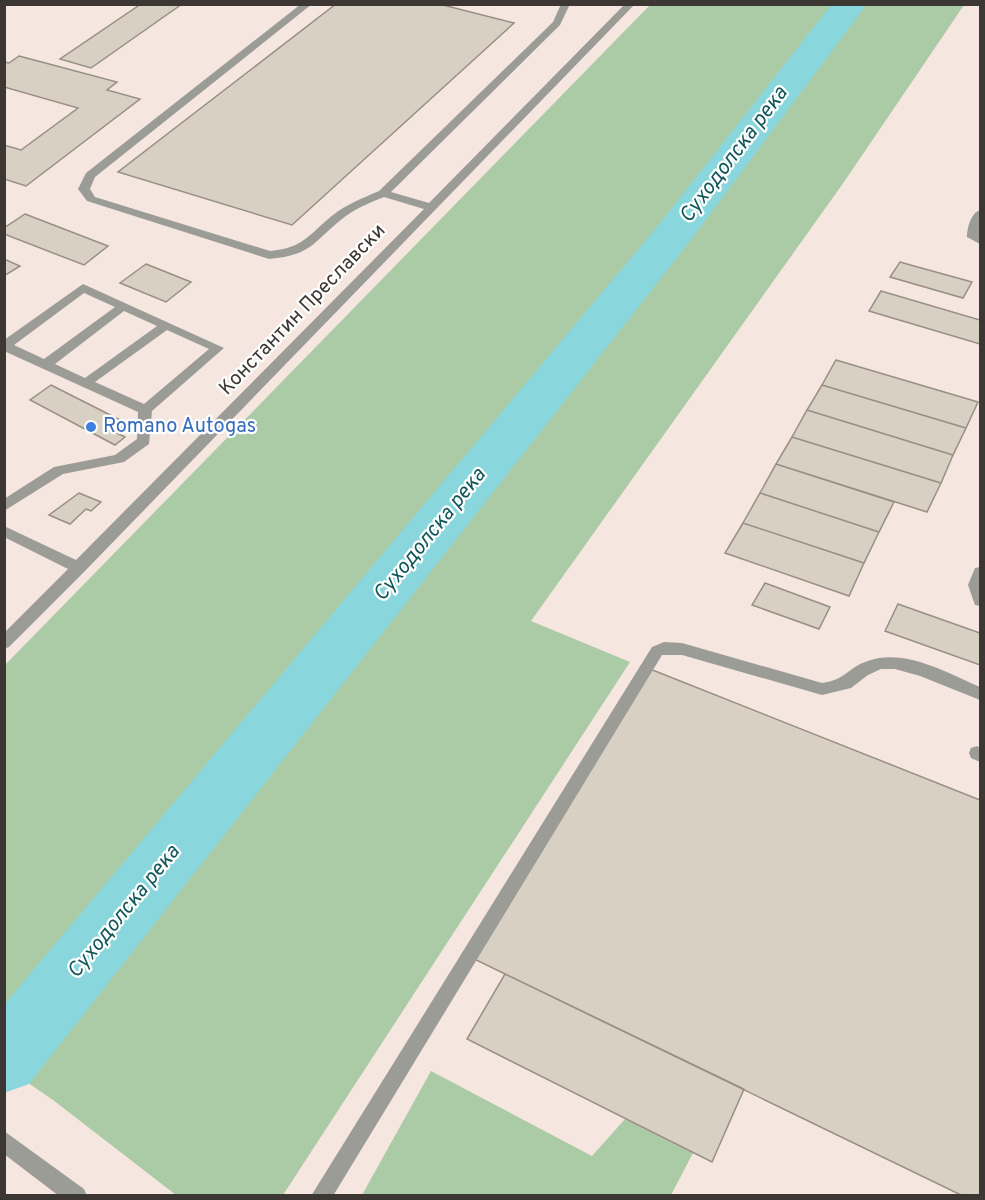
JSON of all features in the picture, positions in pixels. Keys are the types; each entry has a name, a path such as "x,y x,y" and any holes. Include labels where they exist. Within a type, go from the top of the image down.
{"street":[{"path":"308,4 90,175 84,189 91,199 269,255 290,255 309,246 347,210 383,193 557,23 566,4"},
{"name":"Константин Преславски","path":"4,643 631,4"},
{"path":"383,193 430,207"},
{"path":"981,213 973,230 974,237 981,242"},
{"path":"4,506 60,470 119,459 144,441 145,410 218,348 82,288 5,346 145,410"},
{"path":"45,365 123,306"},
{"path":"86,383 165,325"},
{"path":"4,531 79,568"},
{"path":"981,572 975,585 981,601"},
{"path":"321,1196 657,651 664,648 682,648 822,689 841,688 871,666 887,662 915,668 981,694"},
{"path":"9,1144 77,1196"}],"green space":[{"path":"650,5 964,5 844,182 531,621 630,662 283,1195 176,1195 53,1100 5,1067 5,665"},
{"path":"431,1071 592,1156 625,1119 693,1153 671,1195 362,1195"}],"building":[{"path":"141,4 182,4 91,68 60,59"},
{"path":"336,4 439,4 514,23 292,225 118,172"},
{"path":"19,56 117,82 107,90 140,99 26,186 4,179 4,145 21,150 78,108 4,87 4,62 9,63"},
{"path":"25,214 108,246 84,265 4,234 4,228"},
{"path":"4,259 20,266 4,276"},
{"path":"900,262 972,282 963,298 890,277"},
{"path":"146,264 191,282 166,302 120,283"},
{"path":"881,291 980,320 980,344 869,311"},
{"path":"836,360 978,402 966,428 822,385"},
{"path":"51,385 128,424 117,433 125,437 115,445 30,400"},
{"path":"822,385 966,428 953,455 807,410"},
{"path":"807,410 953,455 941,483 792,437"},
{"path":"792,437 941,483 927,512 776,464"},
{"path":"776,464 894,502 879,532 760,493"},
{"path":"79,493 101,502 91,511 86,509 70,524 49,515"},
{"path":"760,493 879,532 864,563 743,523"},
{"path":"743,523 864,563 849,596 725,553"},
{"path":"765,583 830,607 819,629 752,605"},
{"path":"898,604 980,633 980,665 885,631"},
{"path":"650,669 980,800 980,1196 963,1196 472,958"},
{"path":"505,974 744,1089 712,1162 467,1039"}],"waterway":[{"name":"Суходолска река","path":"4,1060 672,236 850,4"}],"place":[{"name":"Romano Autogas","path":"91,427"}]}
